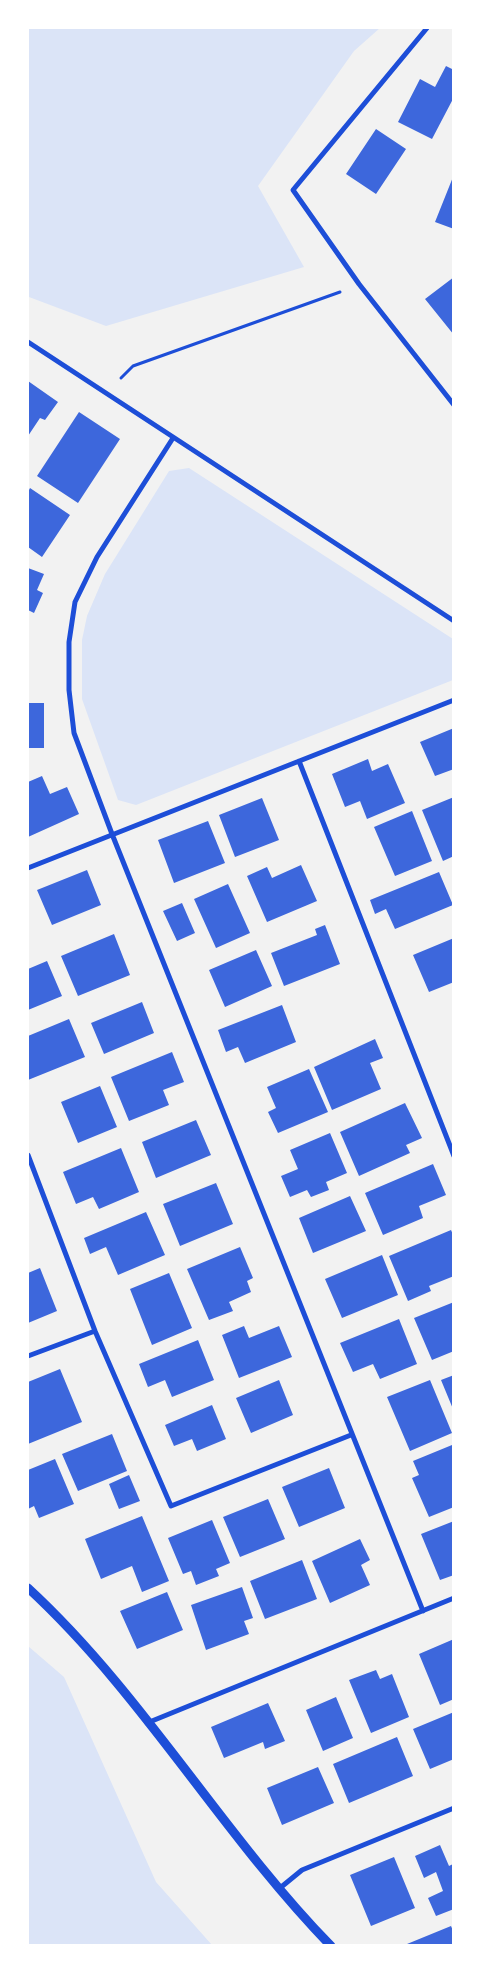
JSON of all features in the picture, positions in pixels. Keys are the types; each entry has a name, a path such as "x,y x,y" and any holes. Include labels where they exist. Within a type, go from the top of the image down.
{"street":[{"path":"427,28 293,190 359,284 454,405"},
{"path":"28,342 105,395 454,621"},
{"path":"173,438 96,557 75,602 68,642 68,690 74,733 112,834 351,1436 423,1611"},
{"path":"28,868 454,700"},
{"path":"298,761 454,1156"},
{"path":"28,1156 95,1331 171,1506 351,1436"},
{"path":"28,1356 95,1331"},
{"path":"28,1588 103,1668 280,1888 331,1946"},
{"path":"147,1723 454,1598"},
{"path":"280,1888 302,1870 454,1808"}],"path":[{"path":"105,395 133,366 359,284"}],"shaded area":[{"path":"28,28 380,28 354,51 258,186 304,267 106,326 29,297"},
{"path":"189,468 453,639 453,680 136,805 118,800 82,699 82,640 87,616 105,574 169,471"},
{"path":"28,1646 64,1677 156,1882 212,1945 28,1945"}],"building":[{"path":"446,66 454,70 454,97 432,139 398,122 420,79 435,87"},
{"path":"376,129 406,149 376,194 346,174"},
{"path":"454,177 454,229 435,222"},
{"path":"454,277 454,335 425,299"},
{"path":"28,381 58,402 45,420 40,418 28,436"},
{"path":"79,412 120,439 78,503 37,476"},
{"path":"30,488 70,515 42,557 28,547 28,492"},
{"path":"28,568 44,574 37,590 43,593 34,613 28,610"},
{"path":"28,703 44,703 44,748 28,748"},
{"path":"454,728 454,769 435,776 420,742"},
{"path":"368,759 372,771 388,764 405,803 367,819 360,801 345,807 332,774"},
{"path":"42,776 50,794 67,787 79,814 28,837 28,782"},
{"path":"454,797 454,856 443,861 422,810"},
{"path":"262,798 279,840 235,857 219,815"},
{"path":"412,811 432,861 395,876 374,827"},
{"path":"208,821 225,863 174,883 158,840"},
{"path":"301,865 317,901 267,922 247,876 267,867 272,878"},
{"path":"87,870 101,905 52,925 37,890"},
{"path":"439,872 453,905 395,929 386,909 375,914 370,900"},
{"path":"228,884 250,933 216,948 194,899"},
{"path":"182,903 195,933 177,941 163,911"},
{"path":"325,925 340,964 284,986 271,953 317,935 315,929"},
{"path":"114,934 130,975 78,996 61,956"},
{"path":"454,938 454,982 429,992 413,955"},
{"path":"256,950 272,986 225,1007 209,970"},
{"path":"47,961 62,996 28,1010 28,969"},
{"path":"142,1002 154,1033 104,1054 91,1023"},
{"path":"282,1005 296,1042 245,1063 238,1047 226,1052 218,1030"},
{"path":"69,1019 85,1057 28,1080 28,1036"},
{"path":"375,1039 383,1058 370,1063 381,1089 332,1110 314,1067"},
{"path":"172,1052 184,1082 163,1090 169,1105 129,1121 111,1077"},
{"path":"309,1069 328,1112 278,1133 268,1112 276,1108 267,1087"},
{"path":"100,1086 117,1127 78,1143 61,1102"},
{"path":"405,1103 422,1138 406,1145 410,1153 359,1176 340,1132"},
{"path":"196,1120 211,1155 156,1178 142,1142"},
{"path":"330,1133 347,1173 326,1182 329,1190 311,1197 307,1190 290,1197 281,1176 298,1169 290,1150"},
{"path":"121,1148 139,1192 99,1209 93,1197 76,1204 63,1172"},
{"path":"433,1164 446,1195 419,1206 423,1218 383,1235 365,1193"},
{"path":"216,1183 233,1224 180,1246 163,1204"},
{"path":"350,1196 366,1231 313,1253 299,1218"},
{"path":"146,1212 165,1255 118,1275 106,1247 90,1254 84,1238"},
{"path":"451,1230 454,1237 454,1276 429,1286 431,1291 408,1301 389,1256"},
{"path":"240,1247 253,1278 247,1281 251,1292 229,1302 233,1311 209,1320 187,1269"},
{"path":"382,1255 398,1295 342,1318 325,1279"},
{"path":"40,1268 57,1311 28,1323 28,1273"},
{"path":"169,1273 192,1328 152,1345 130,1289"},
{"path":"454,1302 454,1351 432,1360 414,1318"},
{"path":"399,1319 417,1364 380,1379 373,1364 353,1372 340,1343"},
{"path":"244,1326 249,1338 279,1326 292,1357 239,1378 222,1335"},
{"path":"198,1340 214,1380 172,1397 165,1380 148,1387 139,1364"},
{"path":"60,1369 82,1422 28,1444 28,1382"},
{"path":"454,1375 454,1409 453,1409 441,1380"},
{"path":"279,1380 293,1415 251,1433 236,1398"},
{"path":"430,1380 452,1433 410,1451 387,1397"},
{"path":"212,1405 226,1439 197,1451 192,1439 174,1446 165,1425"},
{"path":"112,1434 127,1471 78,1491 62,1454"},
{"path":"452,1445 454,1507 429,1517 412,1478 419,1475 413,1461"},
{"path":"55,1459 74,1504 39,1518 34,1506 28,1509 28,1470"},
{"path":"329,1468 345,1508 299,1527 282,1487"},
{"path":"129,1475 140,1501 119,1509 109,1484"},
{"path":"268,1499 285,1539 240,1557 223,1517"},
{"path":"142,1516 169,1581 142,1592 132,1566 101,1579 85,1539"},
{"path":"212,1520 230,1563 216,1569 219,1576 196,1585 191,1571 183,1574 168,1538"},
{"path":"454,1521 454,1575 440,1580 421,1534"},
{"path":"360,1539 370,1560 361,1565 370,1585 330,1603 312,1561"},
{"path":"302,1560 317,1599 265,1619 250,1581"},
{"path":"242,1587 253,1618 244,1621 249,1634 206,1650 191,1605"},
{"path":"167,1592 183,1630 137,1649 120,1611"},
{"path":"454,1639 454,1699 440,1705 419,1654"},
{"path":"376,1670 380,1679 392,1674 409,1717 371,1733 349,1680"},
{"path":"336,1697 353,1738 323,1751 306,1710"},
{"path":"268,1703 285,1741 265,1749 263,1742 224,1758 211,1727"},
{"path":"454,1712 454,1759 430,1769 413,1729"},
{"path":"397,1737 413,1776 349,1803 333,1764"},
{"path":"318,1767 334,1803 282,1825 267,1788"},
{"path":"440,1845 449,1866 454,1865 454,1909 436,1916 428,1898 443,1891 436,1872 424,1878 415,1856"},
{"path":"394,1857 415,1908 371,1926 350,1875"},
{"path":"451,1926 454,1933 454,1946 407,1946 407,1944"}]}
